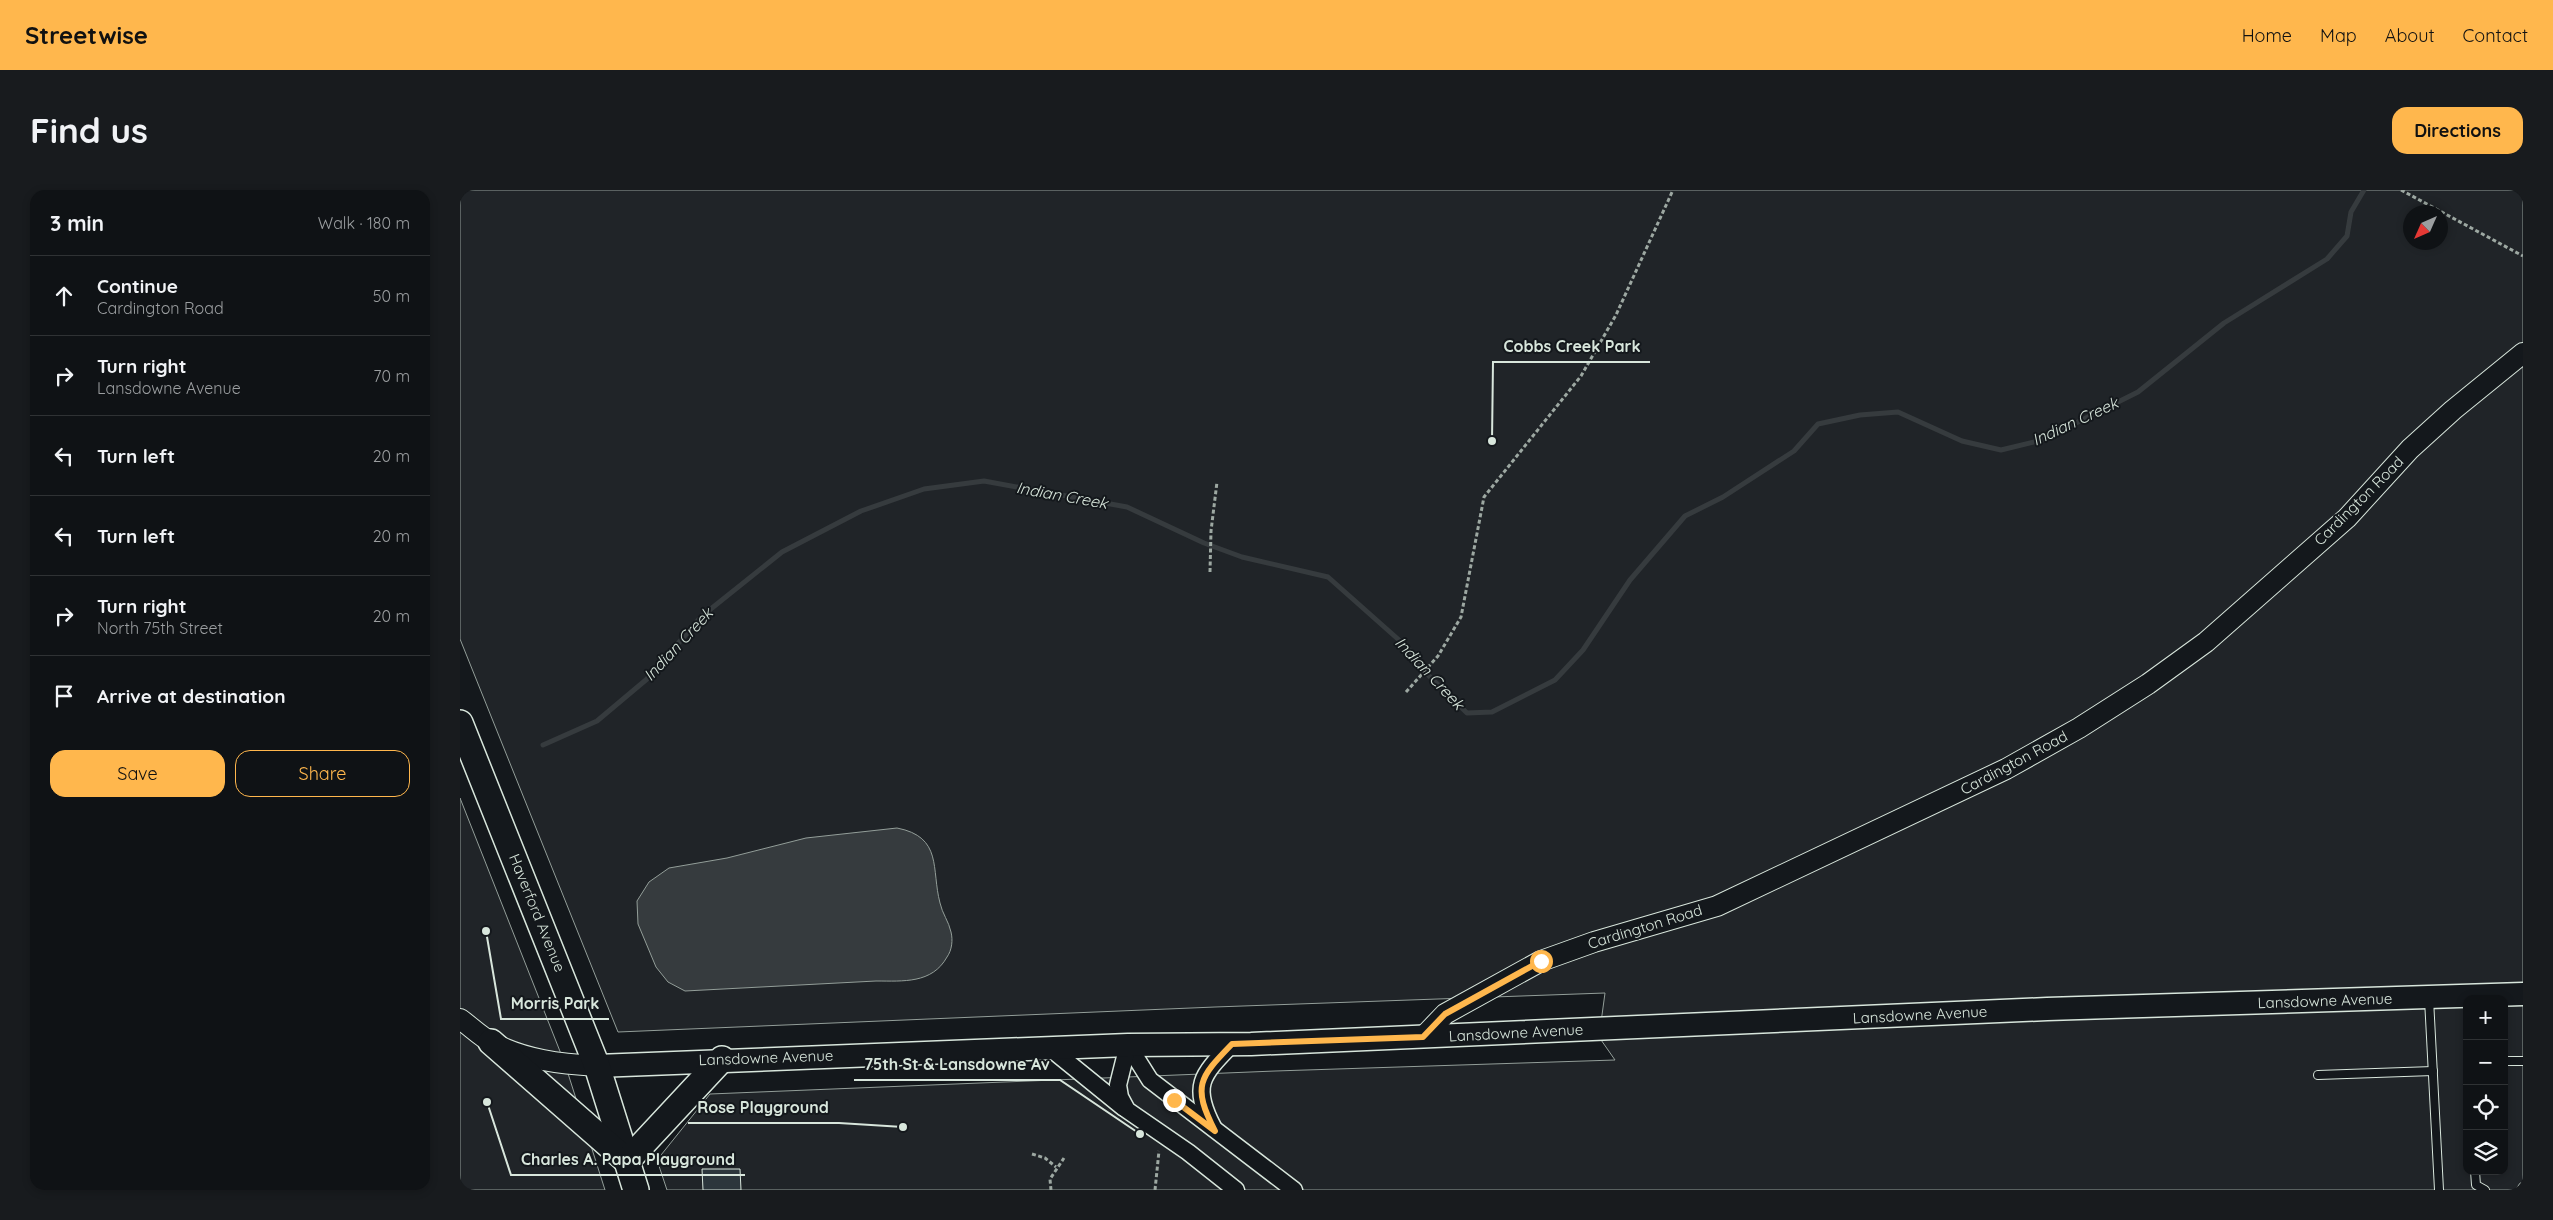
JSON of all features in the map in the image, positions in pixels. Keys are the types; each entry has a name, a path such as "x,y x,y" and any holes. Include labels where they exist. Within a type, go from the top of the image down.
{"main road":[{"name":"Haverford Avenue","path":"460,722 597,1066 636,1190"},
{"name":"Lansdowne Avenue","path":"597,1066 722,1059 1128,1044 1232,1044 2037,1010 2523,994"},
{"path":"491,1042 627,1161 722,1059"}],"street":[{"name":"Cardington Road","path":"1423,1037 1445,1014 1541,961 1594,942 1717,906 2006,769 2079,728 2148,684 2206,642 2347,518 2410,449 2452,410 2523,354"},
{"name":"Lansdowne Avenue","path":"460,1019 491,1042 517,1053 558,1064 597,1066"},
{"path":"1127,1110 1120,1097 1118,1085 1128,1044"},
{"path":"1128,1044 1150,1080 1294,1190"},
{"path":"1215,1131 1202,1106 1202,1089 1206,1071 1232,1044"},
{"path":"1050,1048 1127,1110 1161,1133 1236,1190"}],"lane":[{"path":"2429,997 2439,1190"},
{"path":"2508,1061 2523,1061"},
{"path":"2318,1075 2433,1071"},
{"path":"2476,1175 2476,1185 2485,1190"}],"path":[{"path":"1406,692 1438,656 1461,617 1484,497 1581,376 1616,315 1673,190"},
{"path":"2401,190 2523,256"},
{"path":"1210,572 1211,531 1217,482"},
{"path":"1155,1190 1161,1133"},
{"path":"1032,1154 1045,1158 1056,1167"},
{"path":"1051,1190 1050,1180 1056,1167 1064,1158"}],"shaded area":[{"path":"460,190 2523,190 2523,1190 667,1190 657,1160 710,1094 1275,1071 1615,1060 1599,1037 1605,993 618,1032 460,639"},
{"path":"460,798 565,1064 605,1190 460,1190"},
{"path":"897,828 912,832 922,839 928,847 935,867 940,903 952,938 949,954 941,966 933,972 906,981 685,991 668,982 656,967 638,924 637,901 649,882 669,868 727,858 806,838"}],"building":[{"path":"702,1169 740,1169 741,1190 703,1190"}],"waterway":[{"name":"Indian Creek","path":"543,745 597,721 647,679 702,616 782,552 861,511 924,489 984,481 1127,507 1204,543 1242,557 1328,577 1408,648 1420,667 1467,713 1492,712 1555,680 1583,650 1630,580 1685,516 1723,497 1794,451 1818,424 1860,415 1898,412 1962,441 2001,450 2042,440 2138,392 2224,323 2327,259 2347,236 2351,212 2364,190"}],"place":[{"name":"Cobbs Creek Park","path":"1492,441"},
{"name":"Morris Park","path":"486,931"},
{"name":"Charles A. Papa Playground","path":"487,1102"},
{"name":"Rose Playground","path":"903,1127"},
{"name":"75th St & Lansdowne Av","path":"1140,1134"}],"route":[{"path":"1174,1100 1215,1131 1202,1106 1202,1089 1206,1071 1232,1044 1423,1037 1445,1014 1541,961"}]}
